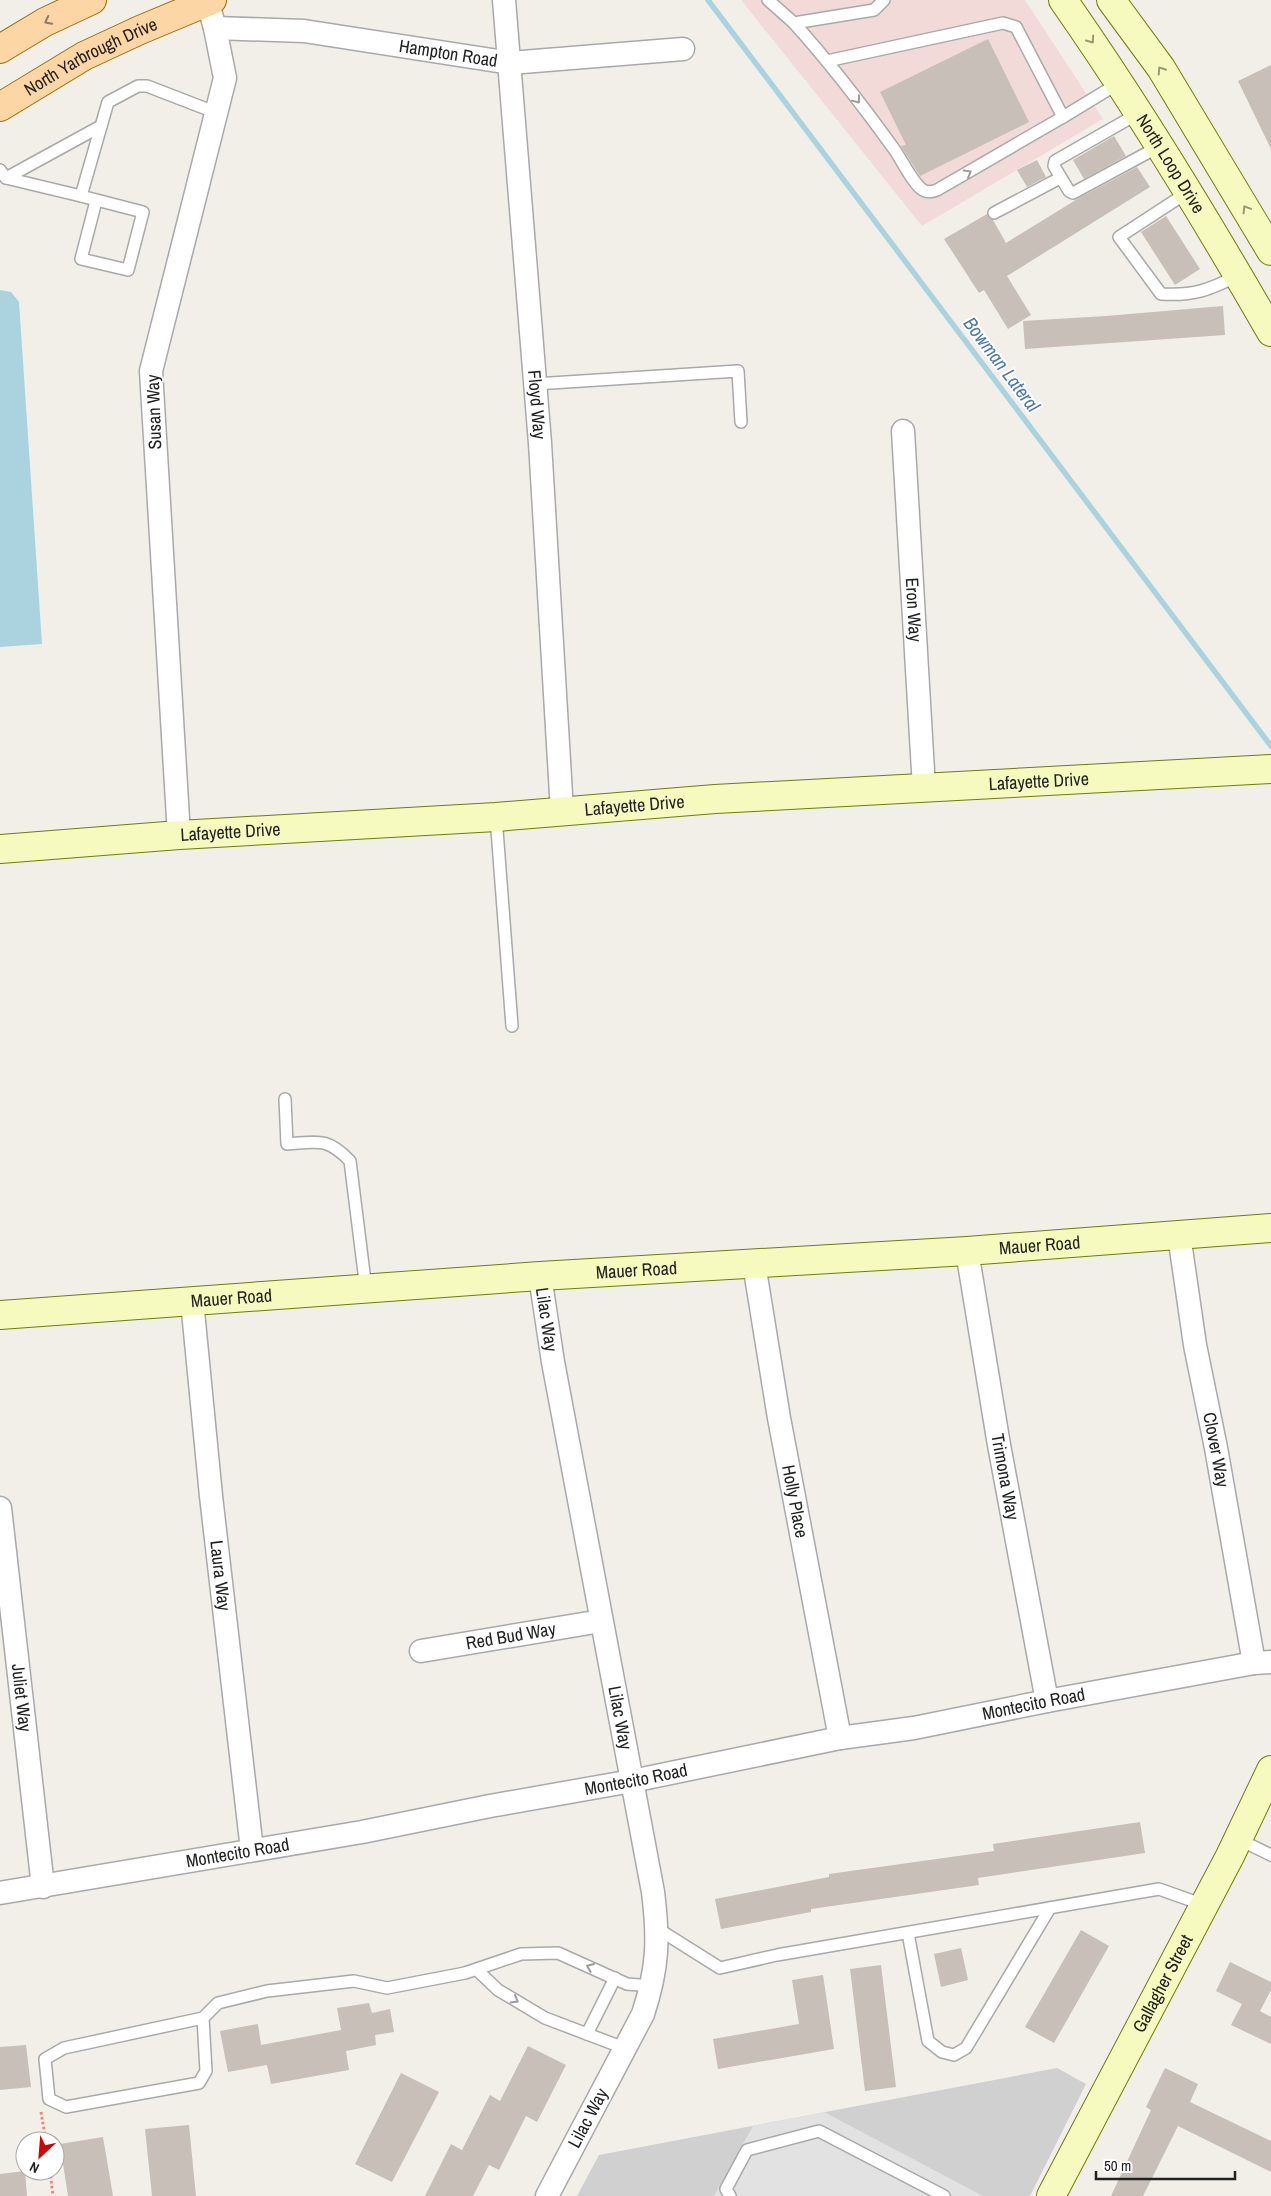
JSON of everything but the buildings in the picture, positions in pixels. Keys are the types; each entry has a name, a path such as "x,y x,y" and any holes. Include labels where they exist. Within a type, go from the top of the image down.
{"main road":[{"path":"0,49 45,22 92,0"},
{"name":"North Yarbrough Drive","path":"0,107 84,56 209,0"}],"street":[{"name":"Susan Way","path":"179,834 151,371 217,113 224,78 209,0"},
{"name":"Floyd Way","path":"504,0 535,384 562,811"},
{"name":"North Loop Drive","path":"1064,0 1121,82 1271,332"},
{"path":"1111,0 1160,68 1268,245 1233,266"},
{"name":"Hampton Road","path":"215,28 304,31 510,63 682,49"},
{"name":"Eron Way","path":"903,431 924,788"},
{"name":"Lafayette Drive","path":"0,849 179,834 496,817 715,799 1269,770"},
{"name":"Mauer Road","path":"0,1315 540,1276 967,1251 1271,1228"},
{"name":"Clover Way","path":"1179,1235 1195,1345 1262,1663"},
{"name":"Trimona Way","path":"967,1251 999,1445 1047,1701"},
{"name":"Holly Place","path":"754,1264 788,1464 840,1738"},
{"name":"Lilac Way","path":"540,1276 553,1362 653,1892 658,1929 657,1958 652,1986 642,2014 547,2196"},
{"name":"Laura Way","path":"192,1301 211,1496 252,1850"},
{"name":"Juliet Way","path":"0,1508 43,1887"},
{"name":"Red Bud Way","path":"421,1651 601,1621"},
{"name":"Montecito Road","path":"0,1894 362,1832 490,1806 632,1781 840,1738 914,1728 1047,1701 1262,1663"},
{"name":"Gallagher Street","path":"1056,2194 1238,1839 1271,1770"}],"lane":[{"path":"768,0 794,23 828,61 894,149 916,183 923,190 931,193 1121,82"},
{"path":"794,23 874,10 884,0"},
{"path":"828,61 1003,23 1016,27 1063,117"},
{"path":"81,196 108,102 138,86 147,86 217,113"},
{"path":"1139,113 1055,161 1054,166 1068,192 1073,193 1160,146"},
{"path":"3,174 101,126"},
{"path":"3,174 96,201 143,212 128,270 81,259 96,201"},
{"path":"994,214 1060,178"},
{"path":"1188,192 1119,237 1161,294 1181,295 1214,289 1233,266"},
{"path":"535,384 738,371 741,422"},
{"path":"496,817 512,1026"},
{"path":"285,1099 287,1144 324,1142 338,1148 350,1161 366,1288"},
{"path":"1238,1839 1271,1855"},
{"path":"658,1929 720,1968 777,1956 1159,1889 1204,1905"},
{"path":"908,1933 928,2040 942,2052 954,2055 966,2048 1050,1908"},
{"path":"203,2018 206,2071 199,2083 66,2107 49,2099 45,2059 64,2048 203,2018 218,2004 267,1991 354,1981 387,1988 477,1970 521,1954 558,1953 627,1984 652,1986"},
{"path":"477,1970 498,1990 545,2018 624,2048"},
{"path":"587,2034 614,1978"},
{"path":"730,2196 726,2189 747,2150 819,2131 944,2196"}],"path":[{"path":"44,2131 40,2101 49,2099"},
{"path":"51,2181 53,2196"}],"shaded area":[{"path":"741,0 1025,0 1103,119 922,226"},
{"path":"1057,2068 1086,2084 1030,2196 577,2196 599,2155"},
{"path":"824,2112 983,2196 714,2196 753,2126"}],"water":[{"path":"0,290 11,292 19,302 42,644 0,647"}],"waterway":[{"name":"Bowman Lateral","path":"708,0 1271,746"}]}
